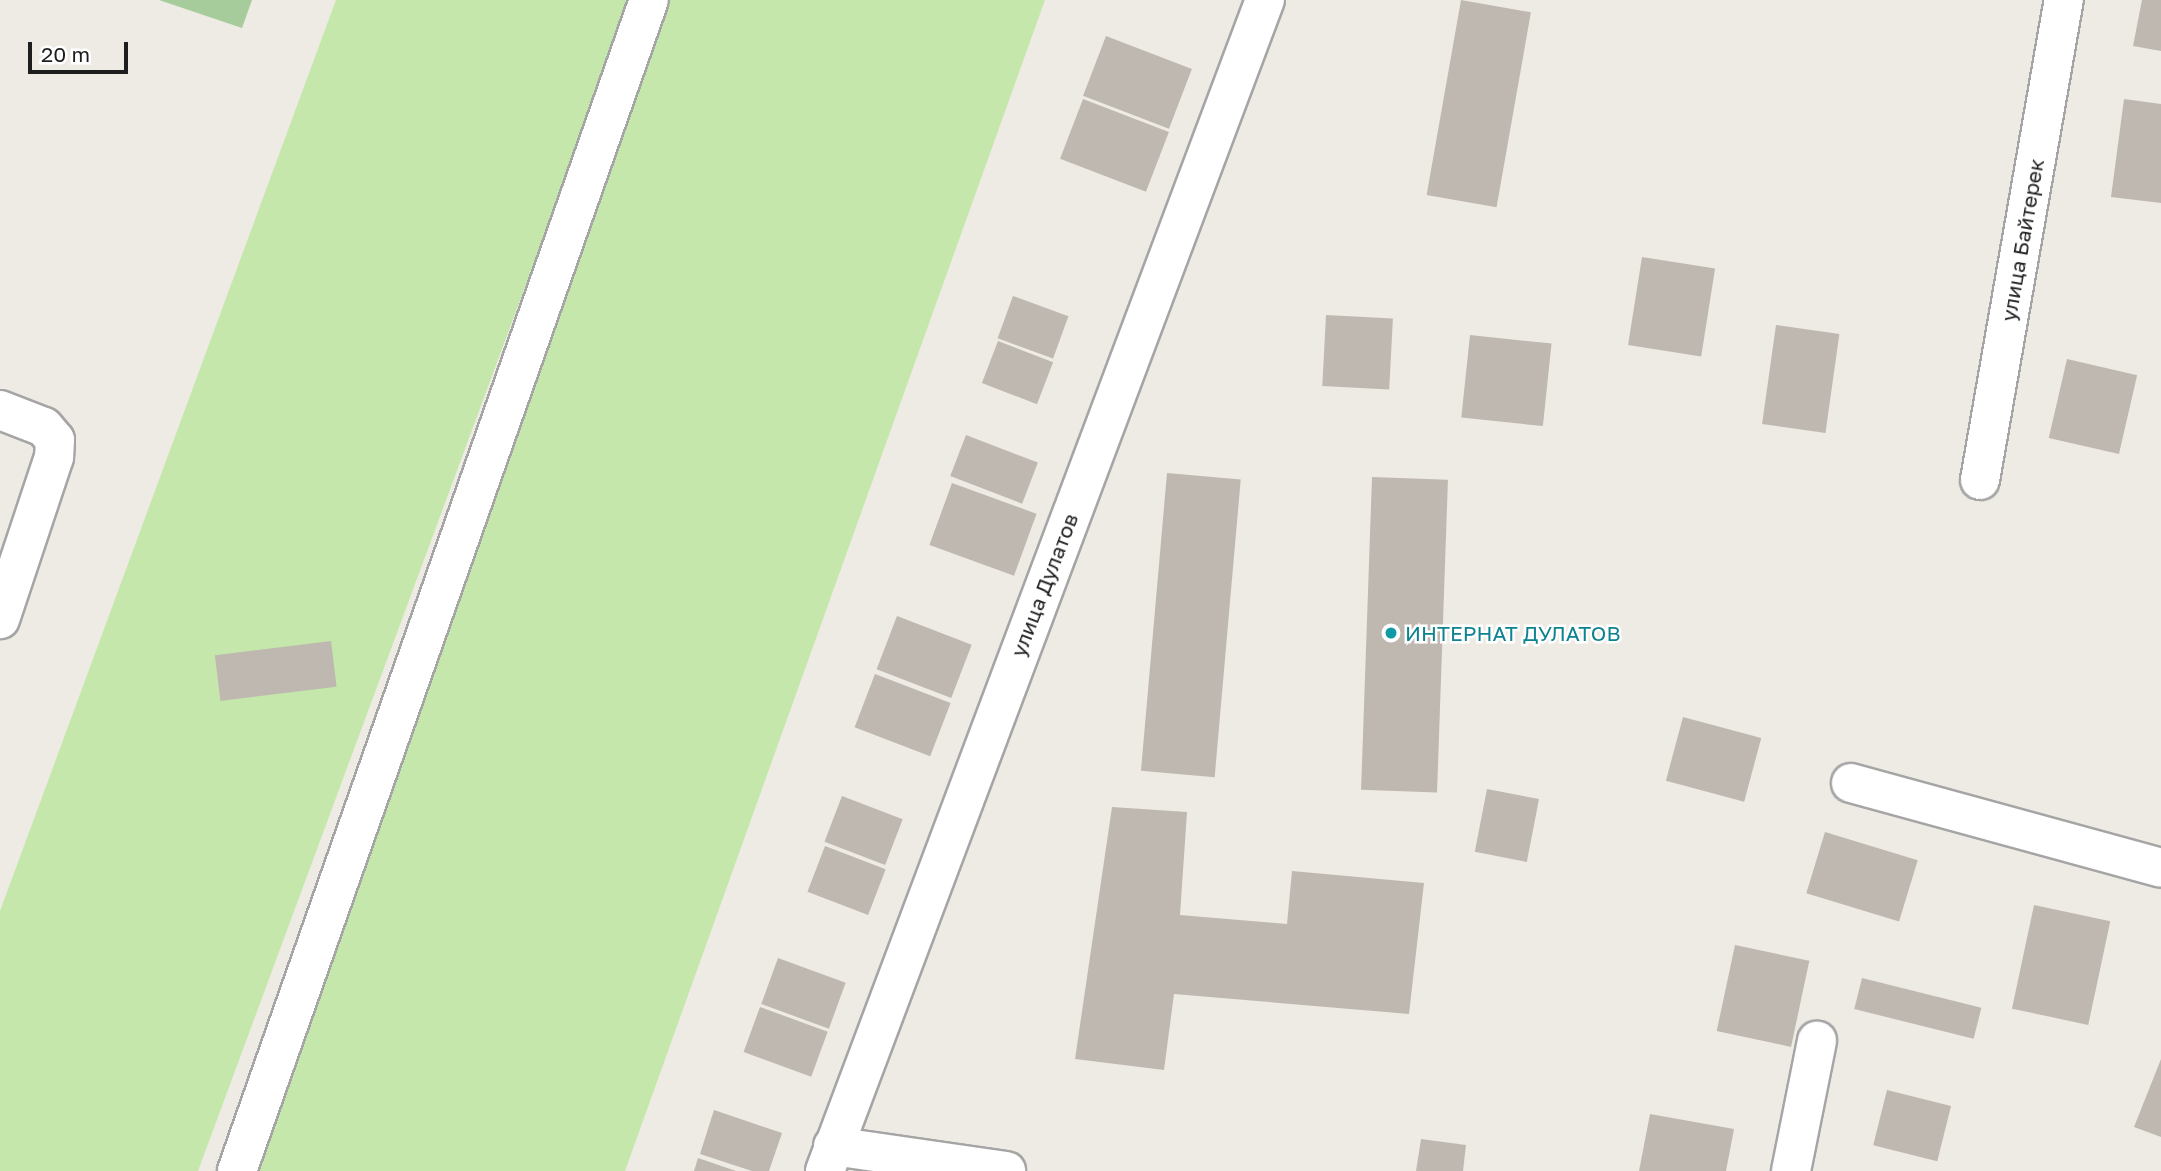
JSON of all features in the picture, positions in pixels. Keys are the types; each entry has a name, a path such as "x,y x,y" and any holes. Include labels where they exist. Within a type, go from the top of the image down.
{"street":[{"path":"237,1171 649,0"},
{"name":"улица Дулатов","path":"829,1159 1265,0"},
{"name":"улица Байтерек","path":"1980,480 2064,0"},
{"path":"0,410 44,427 55,440 54,457 10,559 0,619"},
{"path":"1851,783 2161,868"},
{"path":"1791,1171 1817,1041"},
{"path":"829,1159 1006,1171"}],"green space":[{"path":"159,0 252,0 242,28"},
{"path":"336,0 631,0 198,1171 0,1171 0,911"},
{"path":"665,0 1045,0 625,1171 255,1171"}],"building":[{"path":"1461,0 1531,12 1497,207 1427,195"},
{"path":"2142,0 2161,0 2161,51 2133,46"},
{"path":"1106,36 1192,69 1169,129 1083,96"},
{"path":"1083,99 1169,132 1146,192 1060,159"},
{"path":"2124,99 2161,104 2161,203 2111,197"},
{"path":"1642,257 1715,269 1701,356 1628,345"},
{"path":"1013,296 1068,316 1053,358 998,338"},
{"path":"1326,315 1393,319 1389,389 1322,386"},
{"path":"1776,325 1839,334 1825,433 1762,424"},
{"path":"1470,335 1552,344 1543,426 1461,418"},
{"path":"998,341 1053,362 1037,404 982,383"},
{"path":"2067,359 2137,375 2119,454 2049,438"},
{"path":"966,435 1038,463 1022,504 950,476"},
{"path":"1167,473 1241,479 1215,777 1141,771"},
{"name":"ИНТЕРНАТ ДУЛАТОВ","path":"1372,477 1448,480 1437,792 1361,790"},
{"path":"952,483 1037,514 1014,576 929,545"},
{"path":"897,616 972,645 951,698 877,669"},
{"path":"331,641 337,687 220,701 215,655"},
{"path":"875,674 951,703 930,756 855,727"},
{"path":"1683,717 1761,738 1744,802 1666,781"},
{"path":"1487,789 1539,799 1527,862 1475,852"},
{"path":"842,796 903,819 885,865 824,842"},
{"path":"1112,807 1187,812 1180,915 1287,924 1292,871 1424,883 1409,1014 1174,994 1164,1070 1075,1059"},
{"path":"1825,832 1918,860 1899,922 1806,893"},
{"path":"825,846 886,869 868,915 807,892"},
{"path":"2034,905 2110,921 2088,1025 2012,1009"},
{"path":"1735,945 1809,961 1791,1047 1717,1031"},
{"path":"778,958 846,983 829,1029 761,1004"},
{"path":"1862,978 1981,1008 1974,1039 1854,1009"},
{"path":"760,1007 828,1032 811,1077 744,1052"},
{"path":"2161,1059 2161,1137 2134,1127"},
{"path":"1887,1090 1951,1106 1937,1161 1873,1145"},
{"path":"714,1110 782,1133 769,1171 752,1171 700,1154"},
{"path":"1650,1114 1734,1129 1726,1171 1639,1171"},
{"path":"1421,1139 1466,1145 1463,1171 1416,1171"},
{"path":"698,1158 736,1171 694,1171"}],"place":[{"name":"ИНТЕРНАТ ДУЛАТОВ","path":"1391,633"}]}
